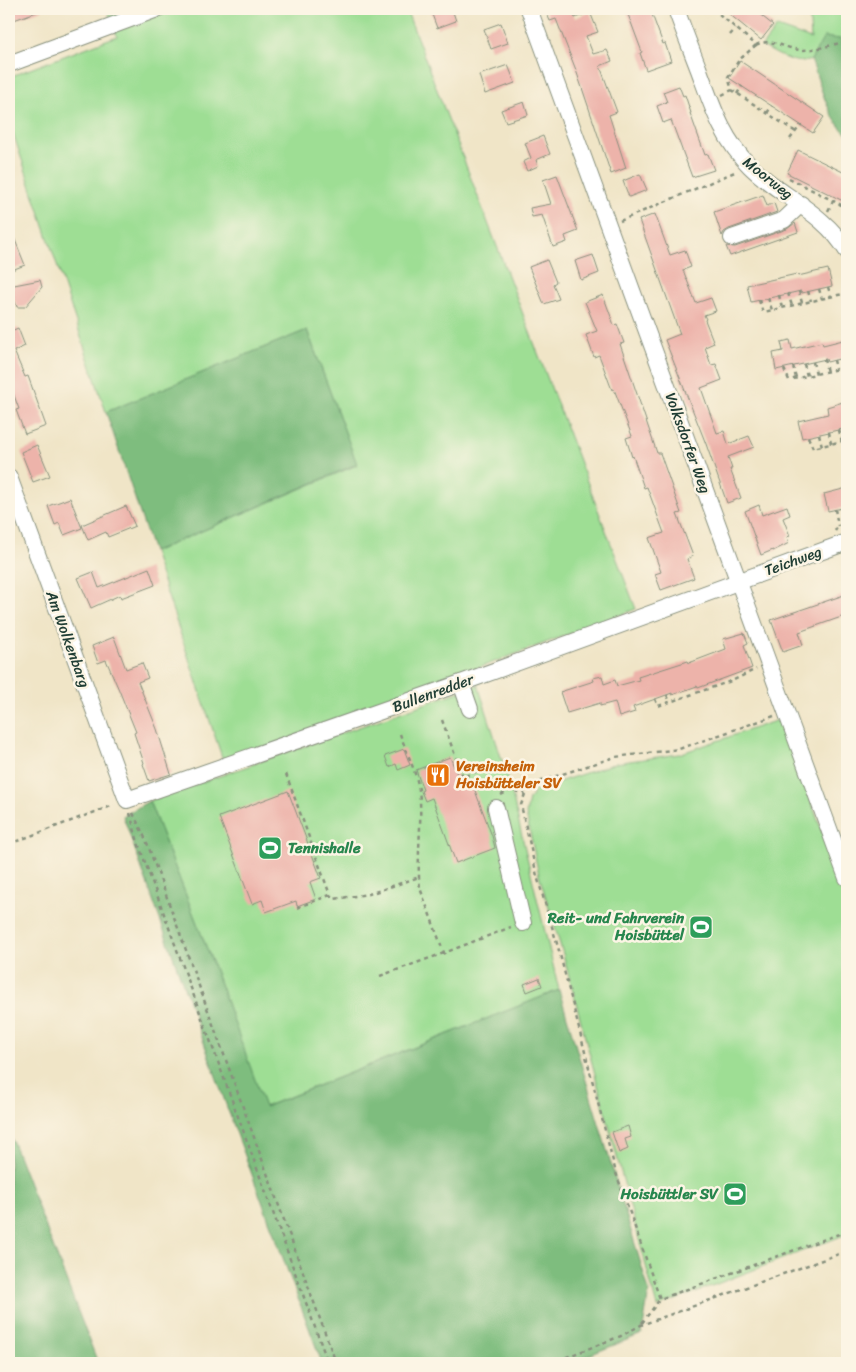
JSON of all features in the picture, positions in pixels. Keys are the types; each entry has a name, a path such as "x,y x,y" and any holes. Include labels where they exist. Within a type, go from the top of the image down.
{"street":[{"path":"9,64 157,9"},
{"name":"Volksdorfer Weg","path":"529,9 610,225 847,878"},
{"name":"Moorweg","path":"676,9 722,132 749,166 801,204 833,231 847,251"},
{"path":"732,238 784,220 801,204"},
{"name":"Am Wolkenbarg","path":"9,477 127,800"},
{"name":"Teichweg","path":"738,581 847,542"},
{"name":"Bullenredder","path":"127,800 461,683 738,581"},
{"path":"461,683 470,709"},
{"path":"495,803 523,923"}],"path":[{"path":"713,9 756,45"},
{"path":"730,35 736,28"},
{"path":"796,132 732,90 728,77 739,60 762,41 804,50 847,41"},
{"path":"737,94 742,86"},
{"path":"767,113 772,106"},
{"path":"790,139 801,125"},
{"path":"610,225 749,166"},
{"path":"785,176 847,208"},
{"path":"828,287 831,297"},
{"path":"819,289 822,299"},
{"path":"799,291 802,303"},
{"path":"808,292 811,301"},
{"path":"788,293 792,306"},
{"path":"759,300 762,310 772,310 847,293"},
{"path":"779,295 782,308"},
{"path":"768,298 772,310"},
{"path":"784,368 788,380 847,367 844,358"},
{"path":"824,360 827,372"},
{"path":"834,360 836,369"},
{"path":"813,362 816,374"},
{"path":"804,364 807,376"},
{"path":"793,366 796,378"},
{"path":"839,430 842,442"},
{"path":"829,432 832,444"},
{"path":"819,434 822,446"},
{"path":"808,437 813,448 847,440"},
{"path":"846,507 844,517 846,523"},
{"path":"835,509 838,526"},
{"path":"655,699 658,706 734,680 769,664"},
{"path":"667,695 670,702"},
{"path":"660,1299 616,1173 558,946 537,876 521,805 525,794 532,786 544,780 615,758 679,749 786,712"},
{"path":"442,720 463,777 487,767"},
{"path":"400,734 418,787 421,828 418,877 420,888 444,953"},
{"path":"286,774 330,895 334,899 369,894 418,877"},
{"path":"495,803 511,790 525,794"},
{"path":"9,844 127,800"},
{"path":"127,800 138,843 328,1363"},
{"path":"127,800 146,840 336,1363"},
{"path":"298,908 330,895"},
{"path":"444,953 523,923"},
{"path":"380,976 504,931"},
{"path":"642,1325 660,1299 847,1231"},
{"path":"552,1363 621,1336 642,1325 847,1251"}],"green space":[{"path":"107,9 406,9 636,609 224,763 153,552 357,465 307,330 106,412 9,121 9,77 117,36"},
{"path":"809,9 847,9 847,134 834,119 812,60 792,60 762,46 777,27 811,39"},
{"path":"824,37 841,39 847,56 847,134 829,110 811,60"},
{"path":"307,330 357,464 153,552 106,412"},
{"path":"478,685 509,782 559,990 264,1107 211,959 149,801"},
{"name":"Reit- und Fahrverein Hoisbüttel","path":"781,719 847,900 847,1234 657,1307 563,954 539,875 526,814 529,799 537,789 616,763 679,754"},
{"path":"149,801 211,959 265,1107 559,990 649,1291 642,1334 569,1363 322,1363 228,1110 123,816"},
{"path":"9,1132 98,1363 9,1363"}],"building":[{"path":"9,9 42,9 42,10 11,21"},
{"path":"430,9 452,9 456,21 437,28"},
{"path":"545,9 580,9 573,12 575,18 590,12 598,32 586,36 593,54 607,50 612,61 600,66 617,112 609,115 626,168 611,174 576,70 556,19 550,21"},
{"path":"626,9 650,9 671,61 646,70 640,53 642,52"},
{"path":"723,9 753,9 773,25 761,40"},
{"path":"501,23 508,43 491,49 484,29"},
{"path":"740,61 824,117 813,133 729,78"},
{"path":"508,65 515,83 485,94 479,75"},
{"path":"679,86 683,96 685,95 705,155 708,154 714,170 692,177 671,120 663,123 657,106 667,102 663,92"},
{"path":"524,102 528,115 506,122 501,110"},
{"path":"543,136 550,154 536,160 538,166 527,171 523,162 531,158 525,143"},
{"path":"798,150 847,174 847,203 787,173"},
{"path":"640,174 647,190 629,197 623,181"},
{"path":"557,175 578,231 565,236 567,242 553,247 542,215 532,217 530,208 551,204 543,180"},
{"path":"763,195 767,206 774,203 777,212 729,229 722,236 714,212"},
{"path":"655,214 670,255 685,250 691,267 683,270 696,303 711,298 716,311 704,315 714,343 705,347 711,365 716,364 722,380 701,388 717,433 724,431 728,444 749,436 754,447 728,457 732,469 730,469 741,498 727,503 665,340 680,334 639,220"},
{"path":"795,223 798,232 730,256 726,246 735,247 787,229"},
{"path":"9,225 25,265 9,271"},
{"path":"593,255 599,273 581,280 575,261"},
{"path":"547,260 556,282 553,284 559,299 544,304 529,267"},
{"path":"828,269 832,286 751,302 747,285"},
{"path":"40,280 42,287 25,307 17,307 14,299 9,300 9,286"},
{"path":"603,295 614,325 617,324 624,343 620,344 657,453 660,453 681,513 677,514 693,556 687,559 694,578 661,590 655,574 661,572 649,538 664,533 647,487 644,488 632,457 626,438 632,436 614,389 612,390 599,355 594,357 586,335 597,331 585,302"},
{"path":"18,328 25,346 14,351 25,377 28,376 46,426 25,434 16,410 19,409 9,382 9,332"},
{"path":"847,339 847,357 827,362 826,359 776,370 773,353 783,351 781,342 790,340 792,349 822,342 823,345"},
{"path":"846,401 847,428 802,438 798,421 828,414 827,407"},
{"path":"37,445 50,476 33,482 21,452"},
{"path":"847,488 847,507 828,511 824,494"},
{"path":"70,498 82,528 64,535 59,523 55,525 48,506"},
{"path":"759,505 762,515 787,506 790,515 783,518 790,536 787,537 789,543 761,555 745,511"},
{"path":"126,506 135,526 108,537 106,532 88,540 82,525"},
{"path":"149,568 155,585 121,598 120,595 91,608 78,578 93,572 99,588"},
{"path":"847,594 847,615 799,632 803,645 783,652 771,620"},
{"path":"744,633 748,643 744,645 752,668 698,688 697,686 672,695 672,693 633,707 635,712 619,717 615,702 600,706 600,703 567,713 560,692 594,681 593,678 602,676 604,684 615,680 617,686 639,680 638,677 688,661 689,663 726,649 723,639"},
{"path":"114,637 126,669 142,663 148,678 138,682 157,729 171,774 149,781 134,733 136,732 119,690 106,660 98,663 92,646"},
{"path":"404,749 410,765 398,770 396,764 389,767 385,756"},
{"path":"450,757 461,784 471,780 495,848 456,863 432,798 425,801 416,770"},
{"name":"Tennishalle","path":"288,791 321,878 310,882 316,899 297,906 296,901 266,912 262,900 252,904 219,817"},
{"path":"539,978 542,986 527,992 524,984"},
{"path":"628,1126 631,1137 625,1139 628,1149 619,1153 612,1132"}],"place":[{"name":"Vereinsheim Hoisbütteler SV","path":"438,775"},
{"name":"Tennishalle","path":"270,848"},
{"name":"Reit- und Fahrverein Hoisbüttel","path":"701,927"},
{"name":"Hoisbüttler SV","path":"735,1194"}]}
